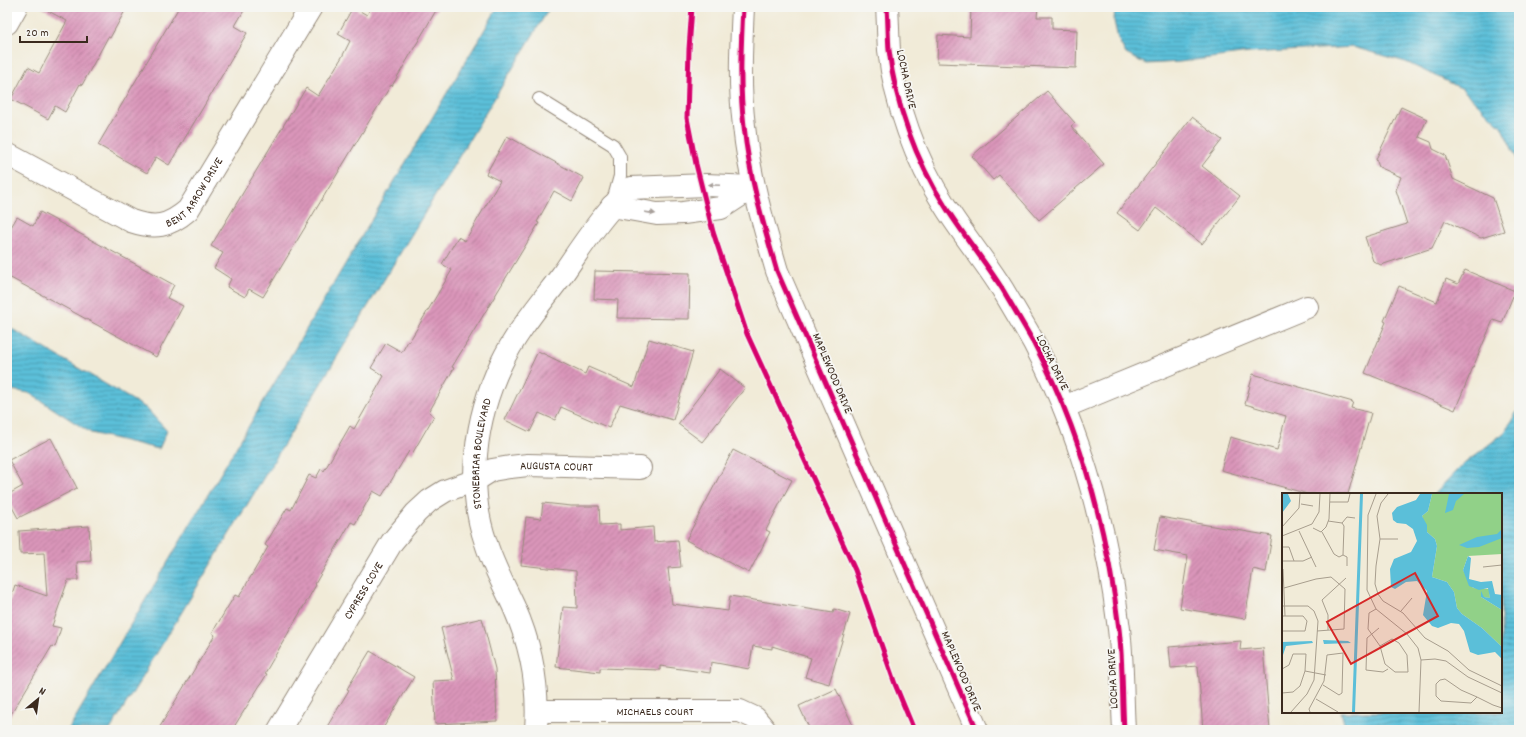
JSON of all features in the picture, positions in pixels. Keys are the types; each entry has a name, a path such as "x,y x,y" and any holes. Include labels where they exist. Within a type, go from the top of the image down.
{"street":[{"path":"7,23 16,7"},
{"name":"BENT ARROW DRIVE","path":"7,154 131,221 146,226 161,226 176,220 188,210 311,7"},
{"name":"MAPLEWOOD DRIVE","path":"742,7 740,62 743,118 753,186 778,271 977,730"},
{"name":"LOCHA DRIVE","path":"887,7 889,50 895,83 908,131 928,177 945,206 1002,289 1034,344 1064,407 1078,446 1097,506 1111,568 1119,631 1124,730"},
{"name":"STONEBRIAR BOULEVARD","path":"536,721 531,659 514,607 498,575 485,542 477,507 476,449 487,396 501,364 519,333 612,206 631,188 706,185 753,186"},
{"path":"1064,407 1307,307"},
{"name":"AUGUSTA COURT","path":"476,480 492,470 528,465 640,468"},
{"name":"CYPRESS COVE","path":"279,730 392,542 416,513 429,501 445,490 476,480"},
{"name":"MICHAELS COURT","path":"536,721 740,711 755,718 765,730"}],"lane":[{"path":"539,99 613,145 620,157 620,176 612,206"}],"water":[{"path":"498,7 550,7 110,730 68,730"},
{"path":"1115,7 1519,7 1519,163 1501,126 1461,88 1406,62 1353,47 1249,53 1179,62 1146,64 1126,54 1118,39 1114,21"},
{"path":"7,326 146,408 167,431 159,449 91,433 29,393 7,388"},
{"path":"1519,408 1519,730 1346,730 1341,713 1502,713 1502,493 1435,493 1460,467 1505,432"}],"building":[{"path":"41,7 127,7 110,38 108,37 82,85 80,84 65,112 55,106 48,119 11,99 28,67 39,73 67,21"},
{"path":"179,7 246,7 235,26 247,33 169,165 156,157 147,173 98,145"},
{"path":"353,7 367,15 371,7 438,7 392,86 391,85 263,297 249,289 245,297 227,287 231,279 214,268 223,253 211,246 306,88 318,96 342,57 350,41 338,34"},
{"path":"971,7 1038,7 1037,17 1052,17 1052,29 1077,30 1076,68 937,63 938,35 970,37"},
{"path":"1047,91 1075,123 1071,126 1104,164 1039,220 999,175 993,180 972,156"},
{"path":"1401,107 1427,119 1419,137 1431,142 1433,149 1445,155 1453,179 1493,198 1504,231 1481,238 1445,221 1432,248 1381,265 1373,261 1365,237 1407,224 1396,190 1401,177 1379,167 1376,159"},
{"path":"1192,117 1222,140 1202,166 1240,196 1202,244 1156,208 1140,230 1117,213"},
{"path":"507,136 584,178 572,201 554,191 537,222 539,223 452,367 454,368 429,412 434,416 412,454 409,451 382,496 373,491 355,524 351,522 265,673 267,674 232,730 158,730 215,635 212,633 235,595 239,597 268,547 265,545 287,508 291,510 309,475 316,478 321,469 324,471 350,426 354,429 384,376 371,368 386,343 402,352 452,270 442,264 458,237 465,241 500,181 486,174"},
{"path":"40,212 174,285 167,298 183,306 156,357 7,276 7,234 17,217 33,226"},
{"path":"1465,270 1515,291 1502,323 1493,320 1455,410 1365,373 1386,322 1384,321 1399,286 1437,302 1446,279 1458,284"},
{"path":"595,271 690,273 689,319 617,318 618,300 594,299"},
{"path":"649,339 693,352 673,420 620,404 609,428 561,407 555,420 539,413 530,432 505,420 538,351 585,374 588,367 634,387"},
{"path":"720,369 745,388 702,442 678,424"},
{"path":"1253,374 1353,402 1351,408 1371,413 1348,493 1304,493 1221,470 1230,437 1277,450 1286,416 1245,404"},
{"path":"51,438 77,488 18,518 7,498 7,495 23,486 9,460"},
{"path":"733,450 792,480 766,530 770,532 749,573 686,540"},
{"path":"543,503 571,506 599,506 600,525 620,524 620,530 653,527 654,542 678,540 681,567 668,568 672,604 728,611 730,596 833,613 834,609 850,614 829,684 805,677 811,658 772,646 772,649 753,646 749,669 711,662 710,673 660,666 660,670 600,668 600,672 556,667 563,607 577,608 576,571 521,565 526,517 541,519"},
{"path":"1160,517 1272,536 1266,572 1253,569 1245,619 1180,608 1188,556 1154,550"},
{"path":"89,526 91,561 77,562 78,580 68,580 52,626 61,628 55,647 52,646 7,721 7,609 15,585 47,596 44,553 20,554 19,531"},
{"path":"482,618 495,669 497,721 435,724 433,681 454,680 441,628"},
{"path":"1241,641 1240,650 1263,648 1270,730 1203,730 1198,666 1171,668 1169,647"},
{"path":"370,651 414,677 382,730 325,730 349,690 347,689"},
{"path":"836,689 855,730 810,730 799,706"}],"cycle path":[{"path":"692,7 687,118 696,164 713,232 747,334 855,570 895,684 914,730"},
{"path":"743,7 741,81 742,111 746,145 757,199 777,271 977,730"},
{"path":"887,7 889,50 896,90 908,131 916,151 945,206 996,279 1034,343 1051,377 1065,411 1090,482 1114,592 1122,667 1124,730"}]}
